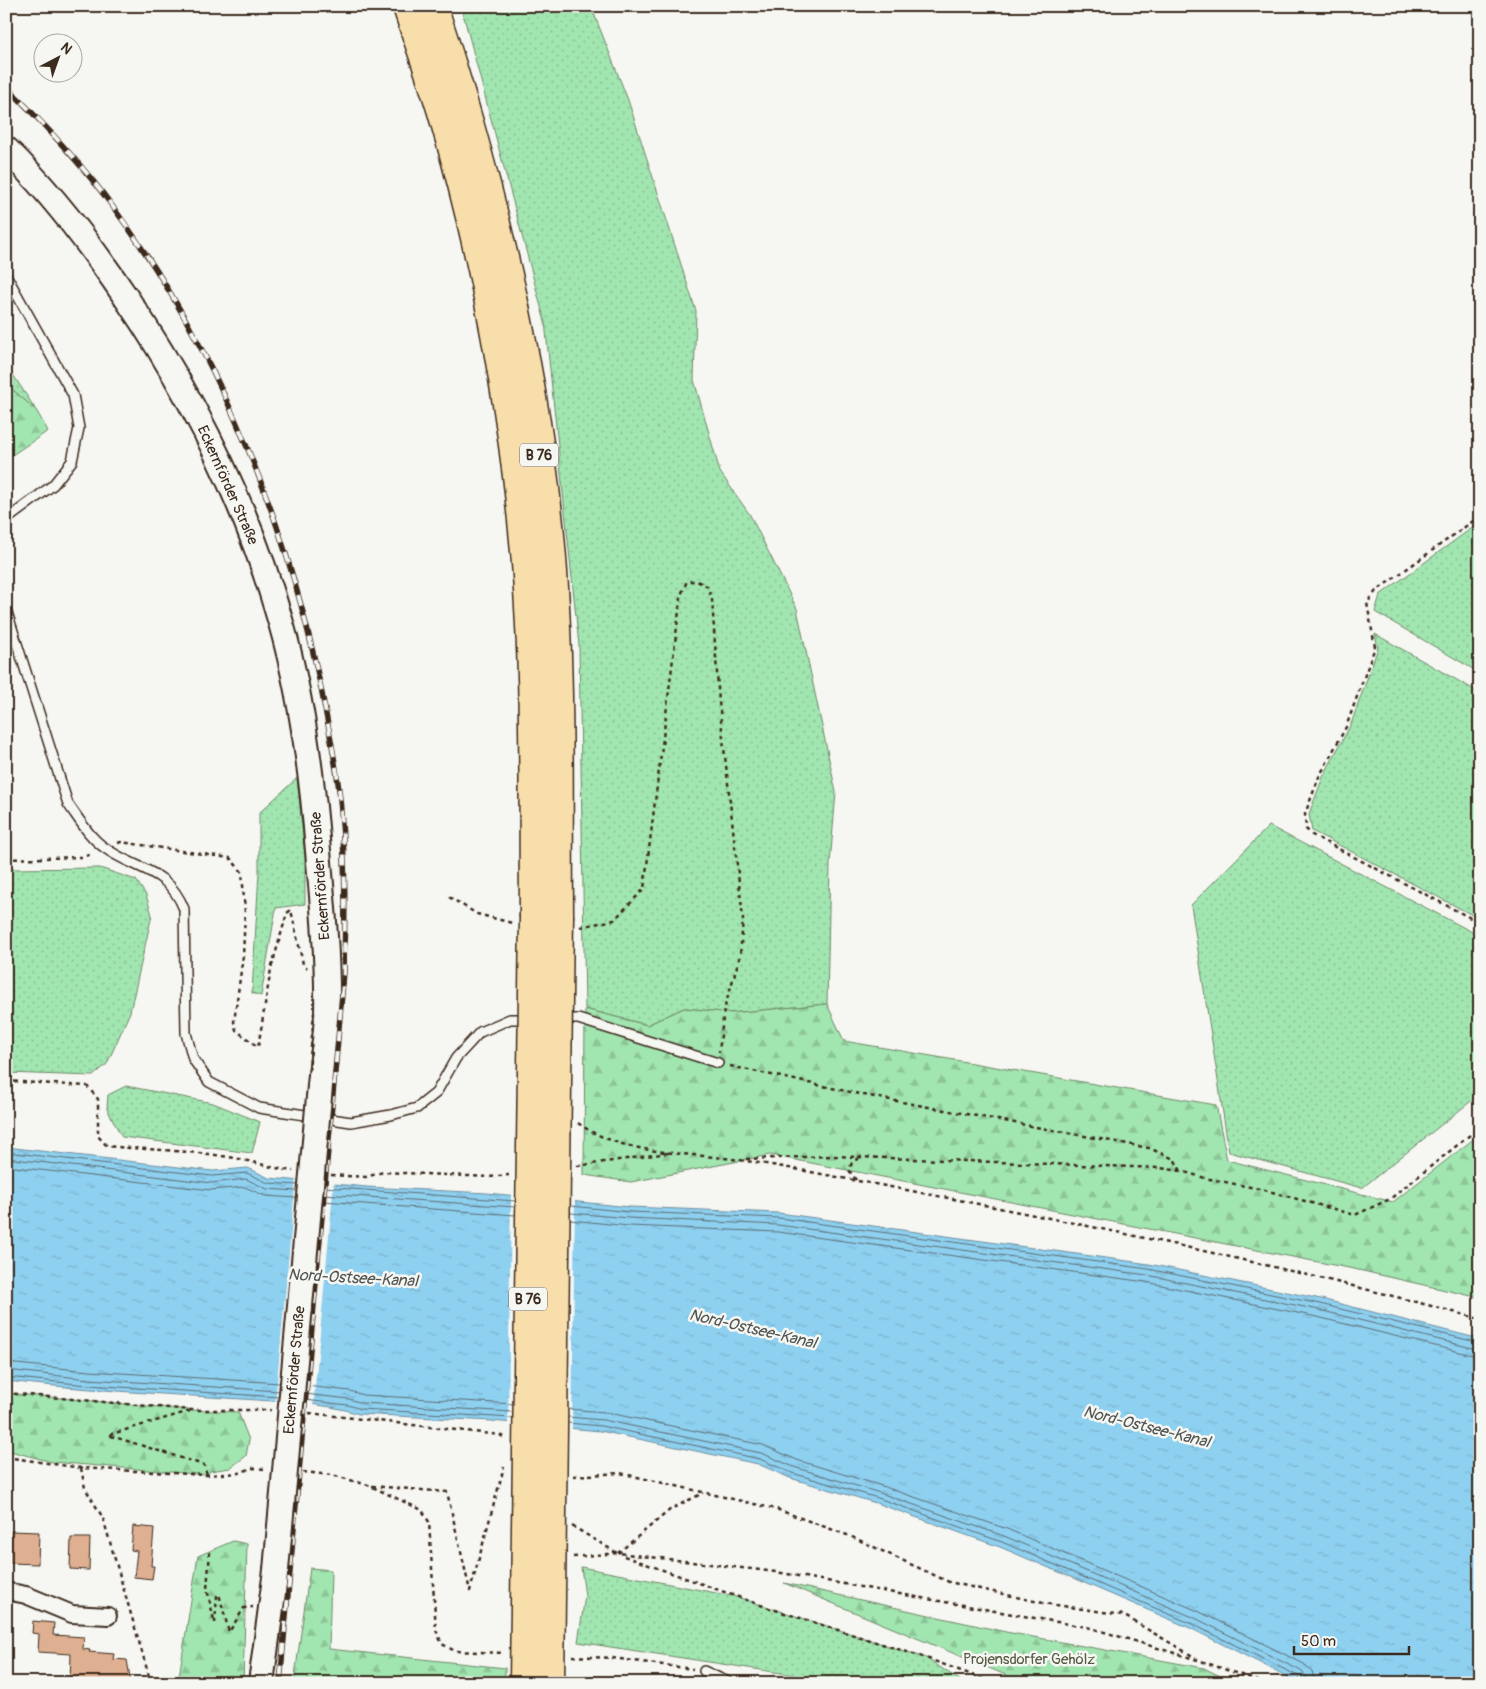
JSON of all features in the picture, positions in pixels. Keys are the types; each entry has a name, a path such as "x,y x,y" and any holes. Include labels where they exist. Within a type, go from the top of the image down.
{"highway":[{"name":"B 76","path":"407,6 442,112 475,240 505,394 516,471 532,646 548,920 550,1683"},
{"name":"B 76","path":"434,6 462,92 491,198 520,334 552,557 556,643 524,1683"}],"street":[{"name":"Eckernförder Straße","path":"6,149 58,205 110,274 174,372 228,479 252,539 281,623 295,684 314,797 327,976 327,1014 276,1570 261,1683"},
{"path":"6,1591 26,1595 72,1614 108,1616"}],"lane":[{"path":"6,275 73,395 79,428 72,461 53,485 6,520"},
{"path":"6,609 68,804 87,831 104,848 162,876 178,893 184,909 186,1033 193,1059 209,1082 259,1108 284,1113 351,1122 391,1115 417,1108 436,1093 456,1058 480,1032 510,1018 578,1019 718,1063"},
{"path":"704,1671 730,1683"}],"path":[{"path":"1480,516 1376,590 1366,603 1375,647 1346,727 1319,777 1305,814 1306,829 1312,835 1480,922"},
{"path":"449,897 477,914 503,922 614,920 644,889 681,595 687,581 697,581 707,586 712,600 719,702 743,919 740,956 724,1010 718,1063 864,1095 1149,1148 1174,1159 1181,1171"},
{"path":"258,1047 270,969 287,913 291,910 302,964 316,976 327,976"},
{"path":"6,1081 87,1086 98,1099 98,1136 108,1146 220,1155 253,1160 274,1169 294,1171"},
{"path":"578,1122 593,1133 633,1146 740,1160 857,1181 1170,1244 1413,1301 1480,1319"},
{"path":"740,1160 832,1156 1181,1171 1205,1178 1265,1190 1354,1215 1390,1198 1480,1127"},
{"path":"572,1167 674,1152"},
{"path":"857,1181 849,1170 852,1163 862,1157"},
{"path":"324,1174 366,1177 383,1172 489,1178 517,1174"},
{"path":"6,1393 192,1410 238,1412"},
{"path":"192,1410 108,1435 204,1465 207,1475"},
{"path":"343,1417 500,1435 511,1442"},
{"path":"6,1458 81,1468 207,1475 239,1473 252,1468 272,1470"},
{"path":"368,1485 447,1492 470,1590 506,1460"},
{"path":"81,1468 85,1488 105,1526 151,1683"},
{"path":"302,1472 332,1475 368,1485 422,1510"},
{"path":"564,1479 572,1476 620,1473 776,1509 850,1536 949,1582 1043,1602 1123,1614 1201,1661"},
{"path":"618,1553 671,1510 703,1493"},
{"path":"210,1552 207,1589 215,1624 217,1596 220,1594 229,1632 244,1608 261,1604"},
{"path":"618,1553 769,1608 917,1655 994,1683"},
{"path":"565,1558 618,1553 776,1572 1091,1628 1201,1661 1264,1683"}],"green space":[{"path":"461,6 591,6 628,100 696,311 694,380 720,472 750,515 797,609 836,792 830,864 827,1004 731,1013 684,1008 647,1025 585,1009 579,645 545,322"},
{"path":"6,364 36,410 6,384"},
{"path":"6,384 36,410 48,431 6,459"},
{"path":"1480,522 1480,673 1375,612 1380,595"},
{"path":"1375,634 1480,693 1480,919 1312,831 1309,814 1323,777 1351,724 1378,648"},
{"path":"297,778 305,856 305,904 276,908 261,996 252,993 259,872 259,813"},
{"path":"1269,826 1480,936 1480,1094 1362,1188 1229,1152 1191,905"},
{"path":"100,868 136,880 146,895 152,915 130,1012 107,1064 93,1076 6,1073 6,869"},
{"path":"827,1004 844,1041 1216,1105 1227,1160 1393,1202 1480,1134 1480,1298 1354,1269 770,1155 631,1182 584,1175 585,1009 647,1025 684,1008 731,1013"},
{"path":"126,1086 213,1103 260,1122 252,1153 122,1137 107,1109 108,1095"},
{"path":"6,1393 191,1410 238,1412 249,1440 246,1456 230,1468 210,1471 207,1475 52,1462 6,1450"},
{"path":"233,1541 247,1544 243,1683 178,1683 198,1556"},
{"path":"581,1567 737,1597 926,1658 964,1683 846,1683 578,1642 585,1596"},
{"path":"310,1568 331,1570 329,1649 505,1668 505,1683 294,1683"},
{"name":"Projensdorfer Gehölz","path":"784,1583 1006,1632 1204,1668 1234,1683 1025,1683"}],"water":[{"name":"Nord-Ostsee-Kanal","path":"6,1147 213,1171 248,1168 269,1178 367,1187 487,1193 630,1207 779,1213 1149,1264 1321,1299 1480,1339 1480,1683 1300,1683 1190,1628 1000,1547 876,1503 790,1478 758,1464 600,1431 491,1421 359,1414 331,1407 301,1403 6,1381"}],"pier":[{"path":"296,1177 334,1181 313,1409 275,1404"},
{"path":"511,1193 575,1199 572,1431 508,1425"}],"building":[{"path":"133,1526 154,1528 151,1566 154,1566 152,1579 134,1577 137,1551 131,1550"},
{"path":"11,1531 39,1532 38,1564 10,1563"},
{"path":"71,1538 90,1538 89,1570 70,1569"},
{"path":"33,1621 54,1623 53,1635 84,1637 83,1649 90,1650 89,1652 114,1654 113,1659 127,1660 131,1683 70,1681 71,1654 38,1652 39,1634 32,1633"}],"railway":[{"path":"6,86 89,175 113,207 152,263 187,322 219,384 248,449 273,514 294,580 312,647 335,762 344,851 344,972 280,1683"}]}
